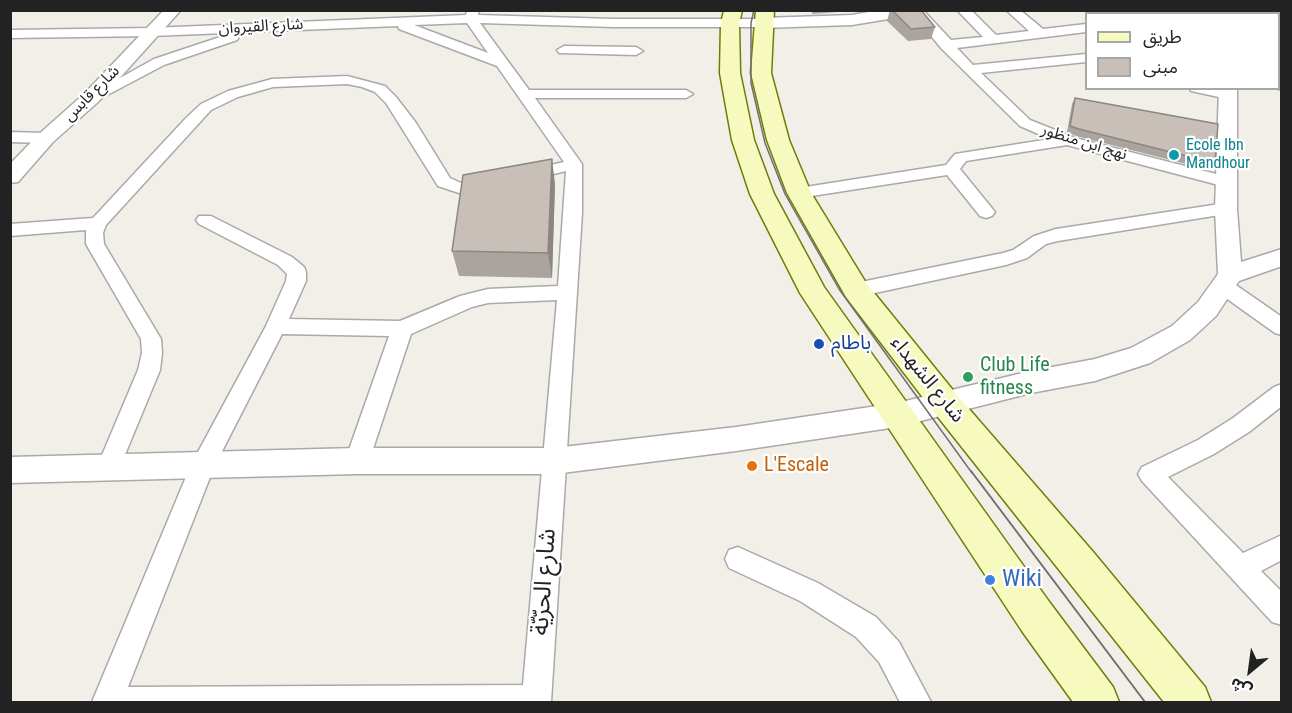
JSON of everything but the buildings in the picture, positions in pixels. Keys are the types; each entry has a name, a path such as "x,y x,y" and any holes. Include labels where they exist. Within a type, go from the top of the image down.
{"main road":[{"name":"شارع الشهداء","path":"732,17 730,74 743,140 762,194 814,293 1036,617 1098,702"},
{"name":"شارع الشهداء","path":"764,17 760,73 778,140 799,193 856,290 945,404 1081,566 1190,702"}],"street":[{"name":"شارع قابس","path":"10,177 46,138 91,98 173,10"},
{"path":"315,25 325,10"},
{"path":"764,17 852,20 914,10"},
{"name":"نهج ابن منظور","path":"914,10 1016,117 1037,129 1069,141 1226,182"},
{"path":"963,10 993,39"},
{"path":"1012,10 1041,34"},
{"name":"شارع القيروان","path":"13,36 392,22 472,15 764,17"},
{"path":"109,467 148,370 152,353 151,339 146,327 95,244 94,233 98,223 190,121 206,108 239,91 282,81 347,80 380,89 408,123 444,182 459,188 469,188 574,164 502,63 472,15"},
{"path":"613,51 614,17"},
{"path":"392,22 502,63"},
{"path":"91,98 124,79 177,55 222,40 274,27"},
{"path":"946,45 1085,28"},
{"path":"564,50 636,51"},
{"path":"970,70 1085,58"},
{"path":"1212,90 1228,92 1227,280 1281,328"},
{"path":"525,94 686,94"},
{"path":"10,138 46,138"},
{"path":"799,193 951,169 961,158 1069,141"},
{"name":"شارع الحرّيّة","path":"536,701 573,213 574,164"},
{"path":"951,169 986,212"},
{"path":"856,290 1006,260 1020,254 1040,240 1056,236 1226,209"},
{"path":"205,220 285,261 297,272 296,281 276,327 203,465 107,702 536,701"},
{"path":"10,230 98,223"},
{"path":"10,470 357,462 554,461 736,439 897,415 1031,382 1095,370 1140,356 1181,333 1207,309 1227,280 1281,257"},
{"path":"276,327 402,329 467,301 488,296 567,293"},
{"path":"357,462 402,329"},
{"path":"1281,393 1241,425 1206,447 1150,474 1281,612"},
{"path":"1240,567 1281,547"},
{"path":"738,559 809,592 866,627 889,652 916,702"}],"tram line":[{"path":"754,10 751,23 751,83 765,143 785,194 839,289 972,473"},
{"path":"971,471 1145,702"}],"place":[{"name":"Ecole Ibn Mandhour","path":"1174,155"},
{"name":"باطام","path":"819,344"},
{"name":"Club Life fitness","path":"968,377"},
{"name":"L'Escale","path":"752,466"},
{"name":"Wiki","path":"990,580"}]}
